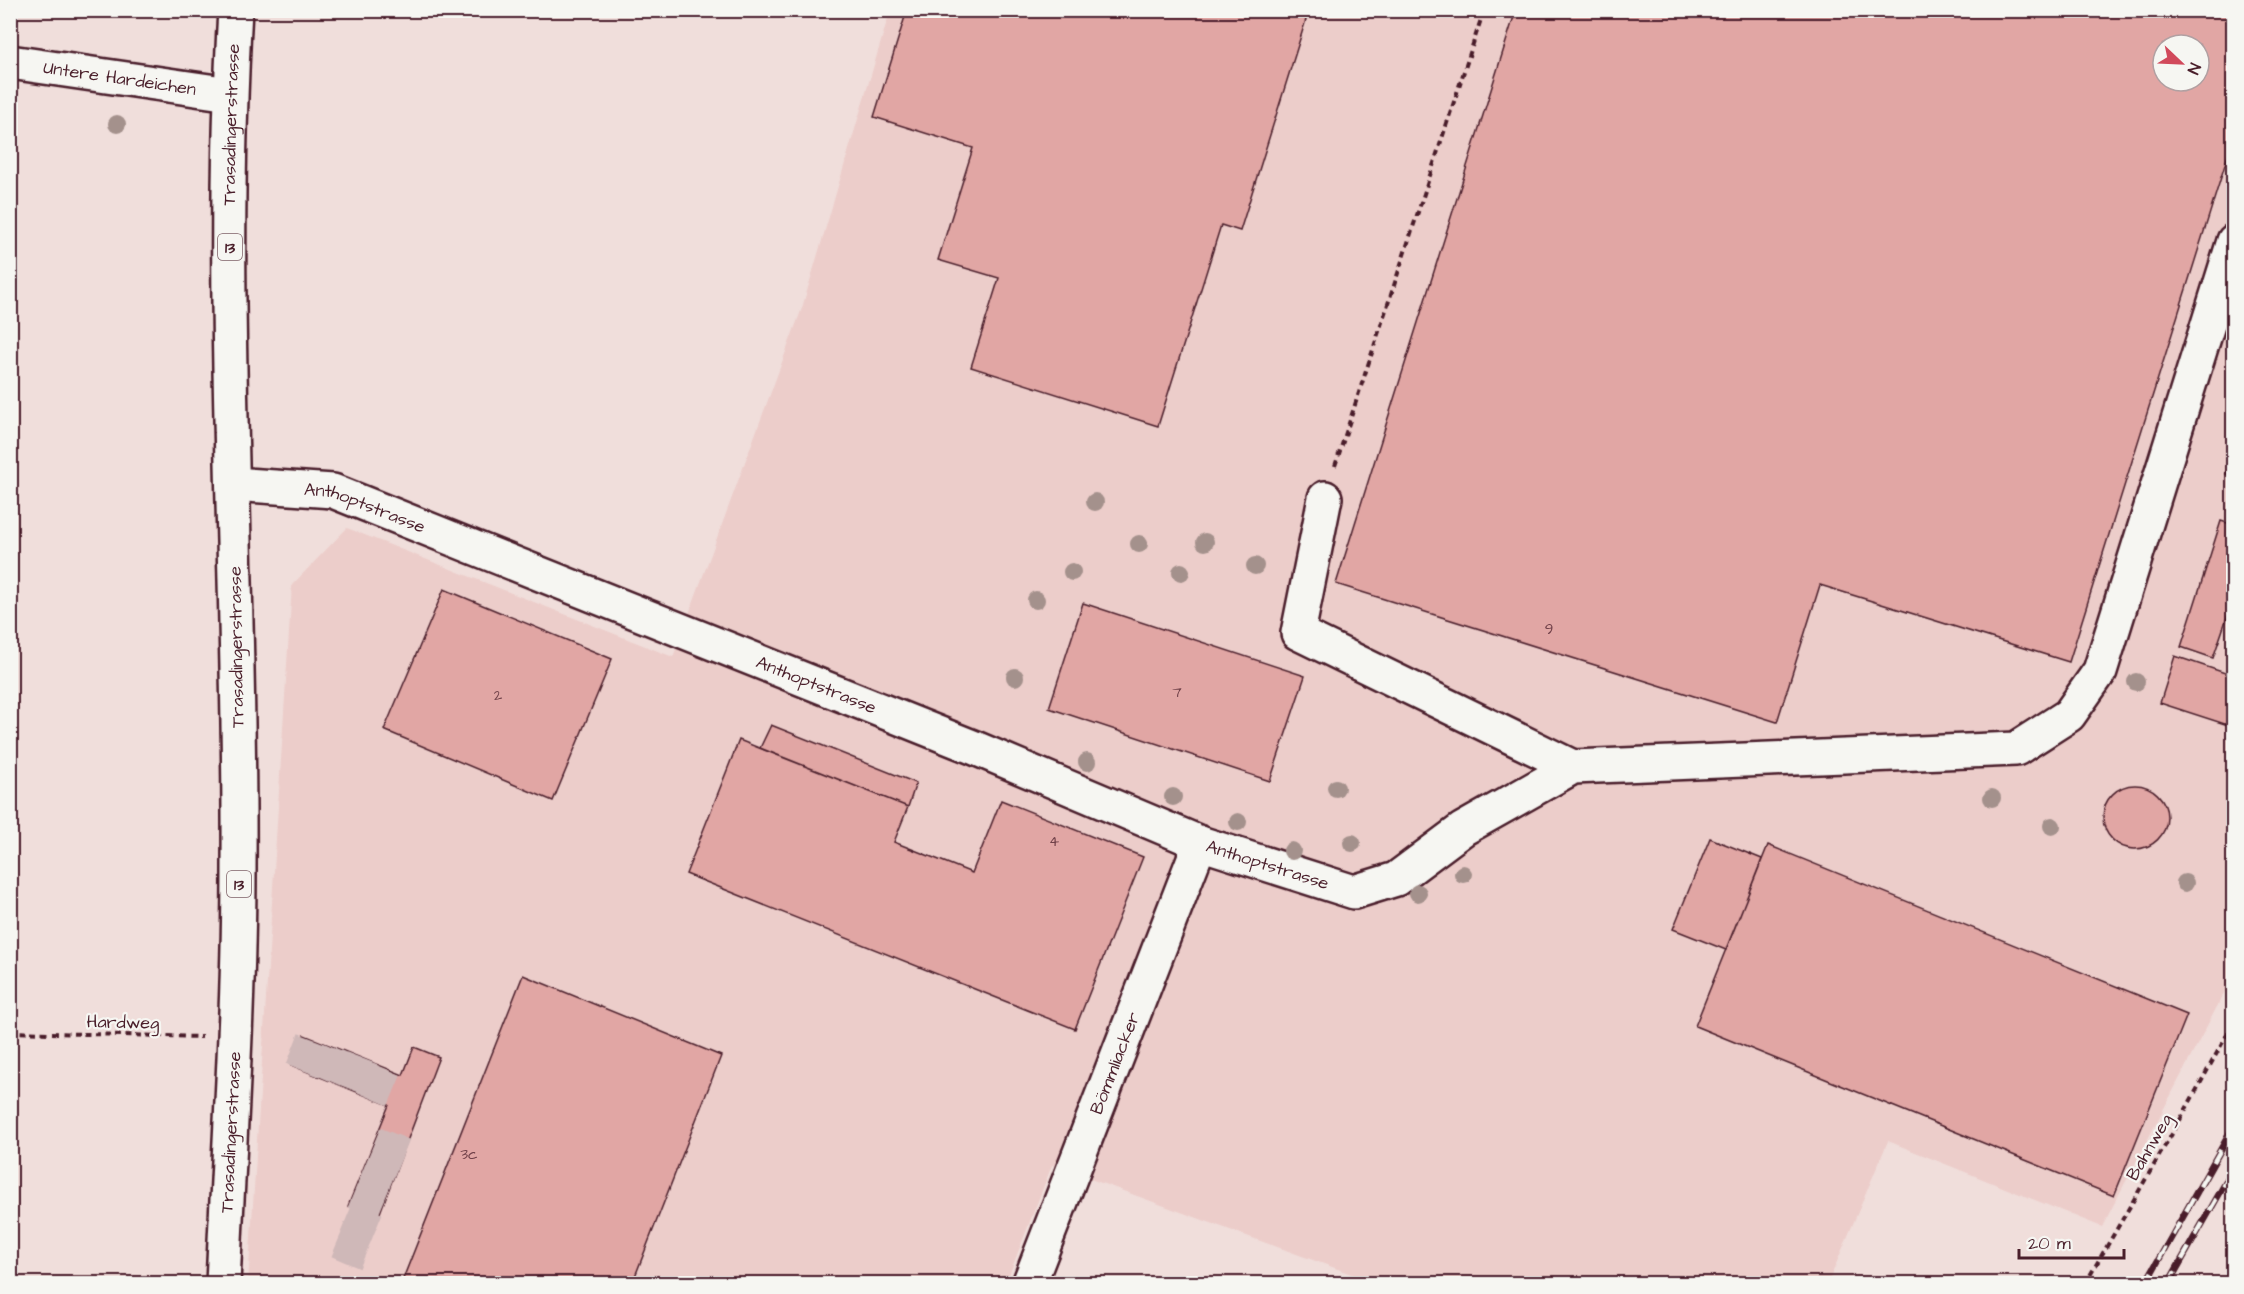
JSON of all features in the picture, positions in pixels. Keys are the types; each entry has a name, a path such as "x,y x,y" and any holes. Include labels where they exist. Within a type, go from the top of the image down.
{"main road":[{"name":"Trasadingerstrasse","path":"223,1284 239,869 230,94 236,10"},
{"name":"Untere Hardeichen","path":"10,62 230,94"},
{"path":"1325,498 1298,633 1573,767 2016,749 2069,715 2100,671 2234,241"},
{"name":"Anthoptstrasse","path":"233,484 333,491 964,744 1200,843 1354,892 1396,879 1463,829 1573,767"},
{"name":"Bömmliacker","path":"1029,1284 1200,843"}],"path":[{"path":"1325,498 1484,10"},
{"name":"Bahnweg","path":"2085,1284 2234,1022"},
{"name":"Hardweg","path":"10,1032 234,1038"}],"shaded area":[{"path":"890,11 2233,11 2233,976 2102,1227 1888,1141 1828,1283 1376,1283 1052,1165 1006,1283 248,1284 292,585 347,528 673,657 802,308"}],"building":[{"path":"907,10 1309,10 1240,231 1221,225 1158,426 971,367 999,278 938,260 973,148 874,117"},
{"path":"1516,10 2234,10 2234,136 2069,662 1820,585 1777,722 1336,584"},
{"path":"2234,451 2234,476 2226,474"},
{"path":"2221,521 2234,525 2234,597 2213,658 2181,647"},
{"path":"444,589 612,659 553,801 384,730"},
{"path":"1083,603 1305,676 1270,781 1049,708"},
{"path":"2175,656 2234,676 2234,727 2160,703"},
{"path":"771,725 916,783 908,807 760,748"},
{"path":"739,740 908,807 894,842 972,873 1001,800 1143,857 1075,1029 686,874"},
{"path":"2135,785 2153,791 2161,799 2167,817 2161,835 2153,843 2135,849 2117,843 2109,835 2103,817 2109,799 2117,791"},
{"path":"1710,838 1762,859 1726,950 1673,929"},
{"path":"1768,845 2187,1015 2114,1196 1695,1026"},
{"path":"523,975 721,1056 632,1284 401,1284"},
{"path":"304,1035 403,1075 414,1047 439,1057 378,1218 348,1206 389,1105 291,1065"}],"tunnel":[{"path":"302,1070 314,1039"},
{"path":"325,1079 338,1049"},
{"path":"350,1089 362,1058"},
{"path":"373,1099 386,1068"},
{"path":"374,1143 403,1155"},
{"path":"364,1167 393,1179"},
{"path":"354,1192 383,1204"},
{"path":"347,1217 376,1229"},
{"path":"338,1241 366,1253"}],"railway":[{"path":"2145,1284 2234,1126"},
{"path":"2168,1284 2234,1168"}]}
